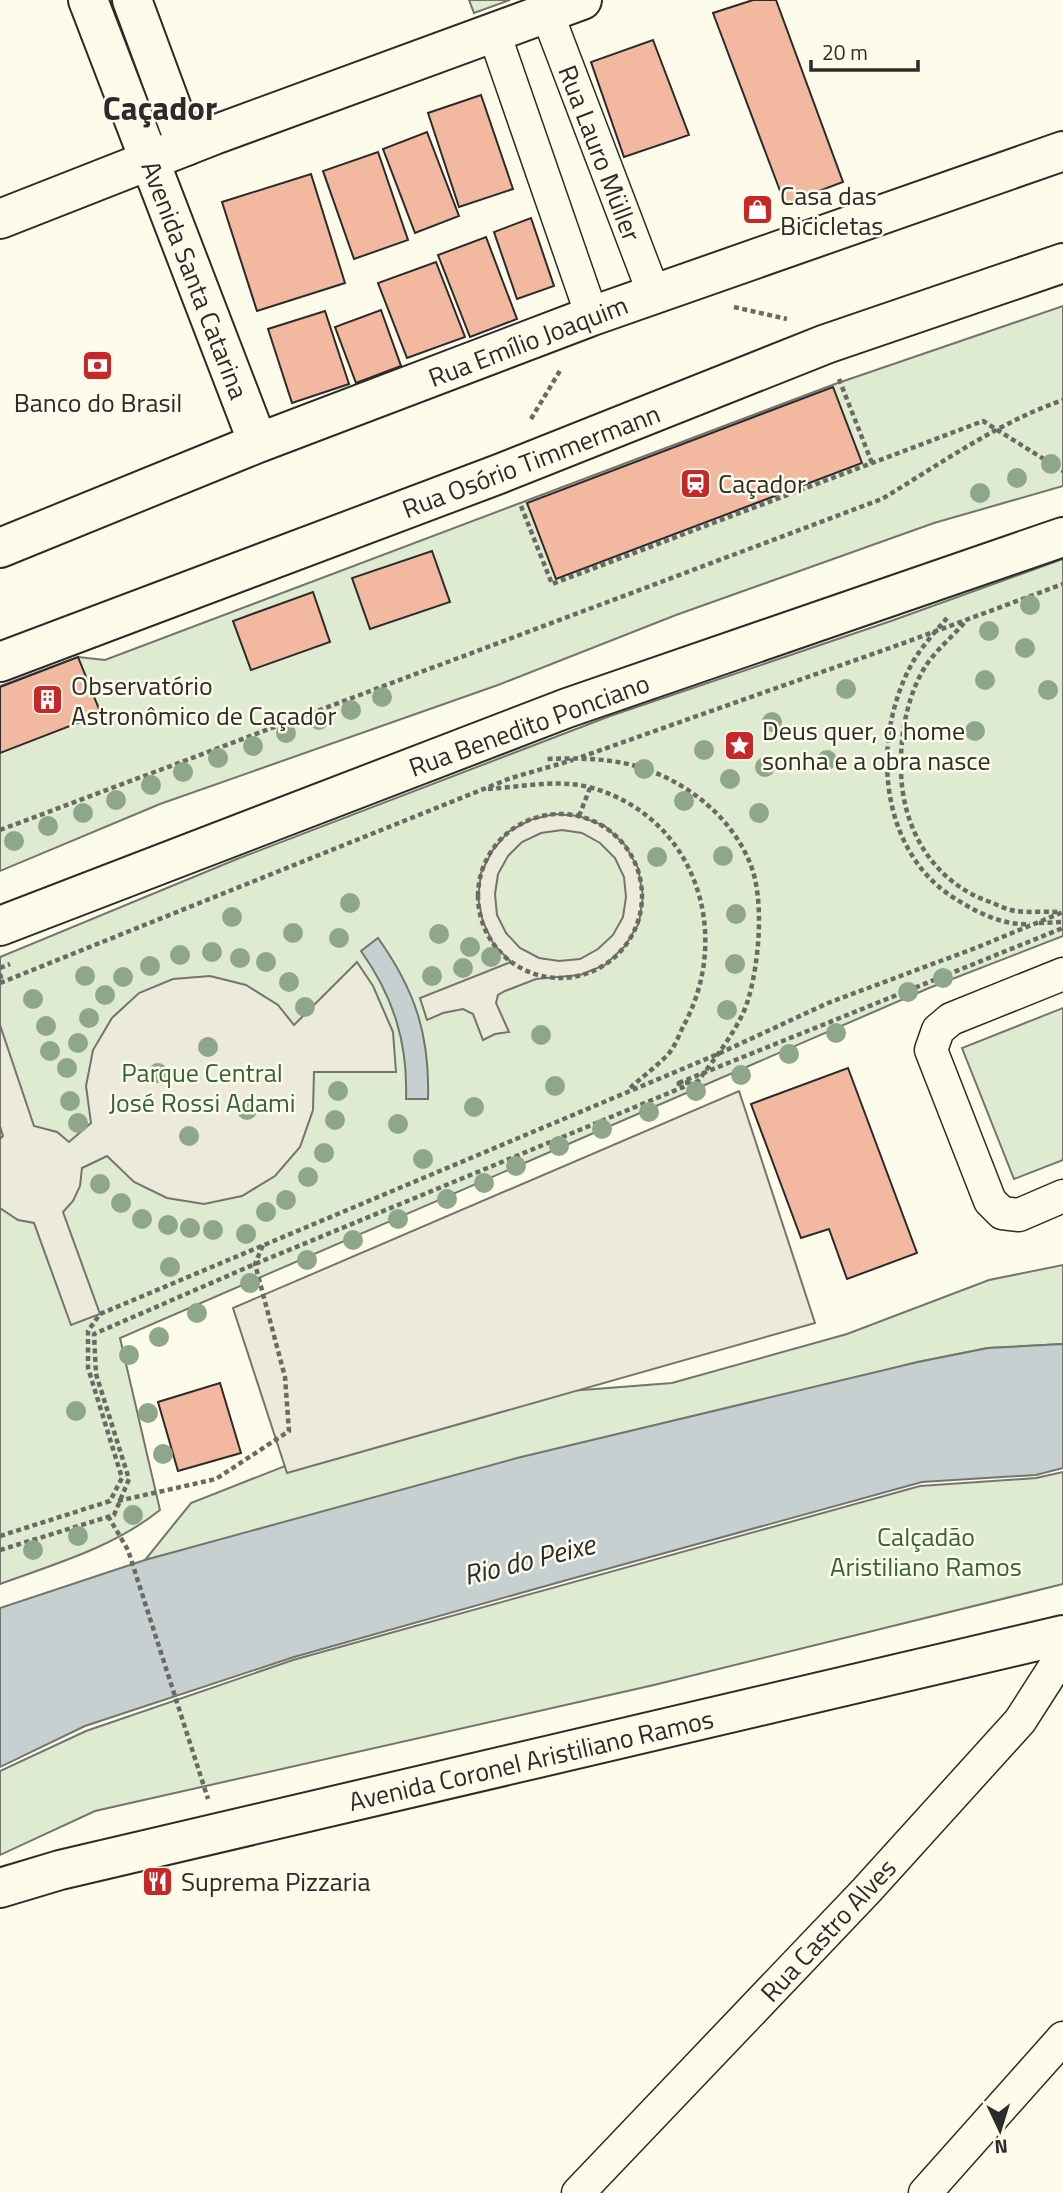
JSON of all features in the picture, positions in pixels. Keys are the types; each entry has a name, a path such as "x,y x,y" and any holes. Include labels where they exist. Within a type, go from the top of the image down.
{"main road":[{"name":"Avenida Santa Catarina","path":"88,0 258,443"},
{"name":"Avenida Santa Catarina","path":"132,0 186,146"},
{"path":"0,219 148,160 582,0"},
{"name":"Rua Emílio Joaquim","path":"0,548 258,443 592,316 1063,151"},
{"name":"Rua Osório Timmermann","path":"0,662 509,487 826,344 1063,263"},
{"name":"Rua Benedito Ponciano","path":"0,926 567,708 1063,537"},
{"name":"Avenida Coronel Aristiliano Ramos","path":"0,1888 60,1870 1063,1635"}],"street":[{"name":"Rua Lauro Müller","path":"547,13 654,293"},
{"path":"494,33 592,316"},
{"path":"1063,974 951,1019 937,1030 931,1050 990,1201 1002,1213 1018,1215 1063,1196"},
{"name":"Rua Castro Alves","path":"578,2193 866,1891 1011,1731 1063,1654"},
{"path":"925,2193 1063,2038"}],"path":[{"path":"729,306 793,320"},
{"path":"592,316 509,487 552,584 983,421 1063,471"},
{"path":"835,369 872,463"},
{"path":"0,830 882,499 998,430 1039,408 1063,400"},
{"path":"0,974 1,982 511,778 578,758 1063,584"},
{"path":"939,616 952,612 914,660 893,714 886,764 898,828 917,866 940,888 965,905 1017,925 1063,922"},
{"path":"966,620 925,667 906,714 899,752 900,787 908,819 922,849 938,870 976,897 1014,911 1063,912"},
{"path":"0,1550 114,1515 129,1479 96,1374 93,1334 698,1081 718,1054 748,1002 757,961 759,911 751,864 725,820 678,784 636,766 578,758 542,759 550,754"},
{"path":"484,790 564,783 590,788 631,804 672,839 696,881 705,923 703,970 693,1007 670,1051 627,1091"},
{"path":"579,816 590,788"},
{"path":"554,814 579,816 605,827 625,845 638,868 643,895 639,923 625,946 605,965 580,975 552,977 526,970 512,962 494,945 480,910 478,898 481,873 492,850 508,832 530,820 554,814"},
{"path":"110,1501 122,1478 88,1368 88,1331 100,1314 718,1054 828,1003 1063,912"},
{"path":"698,1081 676,1084 1063,928"},
{"path":"0,968 13,963"},
{"path":"0,1536 110,1501 216,1479 289,1431 285,1377 256,1264 263,1245"},
{"path":"108,1516 128,1550 220,1833"}],"green space":[{"path":"469,0 510,0 474,13"},
{"path":"1063,306 1063,486 934,523 676,615 498,685 160,804 0,871 0,686 78,657 105,660 835,384"},
{"name":"Parque Central José Rossi Adami","path":"1063,559 1063,936 929,988 120,1338 160,1510 104,1544 0,1584 0,957 237,859 610,716 891,621"},
{"path":"1063,1008 1063,1160 1014,1179 962,1048"},
{"path":"1063,1265 1063,1344 988,1348 918,1362 145,1560 191,1503 369,1433 480,1398 672,1383 847,1334 989,1280"},
{"name":"Calçadão Aristiliano Ramos","path":"1063,1472 1063,1584 654,1685 95,1811 0,1855 0,1771 86,1731 293,1660 920,1486 1036,1478"}],"shaded area":[{"path":"554,814 579,816 605,826 625,845 638,868 643,896 639,923 625,946 605,965 580,975 536,979 498,995 496,1003 509,1032 495,1034 483,1040 473,1014 463,1009 427,1020 420,998 511,962 494,945 483,922 478,898 481,873 492,851 508,832 530,820","holes":["562,830 582,833 600,843 615,858 624,877 626,897 623,917 613,935 598,949 580,959 559,961 539,958 520,948 506,933 497,915 495,894 498,874 508,856 522,842 541,833"]},
{"path":"357,962 373,986 393,1032 396,1072 314,1072 313,1110 300,1147 275,1176 242,1196 204,1204 167,1198 134,1182 107,1156 82,1168 80,1186 73,1201 63,1212 100,1314 71,1325 34,1223 18,1220 0,1208 0,1139 3,1136 0,1126 0,1025 34,1126 57,1132 69,1142 91,1123 86,1086 93,1050 112,1018 139,993 173,979 210,976 246,985 278,1005 294,1025"},
{"path":"739,1091 815,1323 287,1473 233,1308"}],"water":[{"path":"378,938 402,976 418,1014 426,1054 428,1099 406,1099 404,1058 396,1020 382,985 361,951"},
{"name":"Rio do Peixe","path":"1063,1344 1063,1468 1036,1475 922,1482 567,1580 294,1657 85,1726 0,1767 0,1608 145,1560 517,1458 918,1362 988,1348"}],"building":[{"path":"753,0 776,0 843,182 785,204 713,13"},
{"path":"653,40 689,135 624,157 591,62"},
{"path":"481,95 513,189 459,207 428,113"},
{"path":"427,132 459,216 415,233 383,149"},
{"path":"378,152 408,240 354,259 323,171"},
{"path":"311,174 345,283 257,311 222,202"},
{"path":"531,218 554,286 517,299 494,232"},
{"path":"486,237 517,319 470,337 438,255"},
{"path":"436,262 465,337 407,358 378,283"},
{"path":"381,310 401,366 356,383 335,327"},
{"path":"325,311 349,384 292,403 268,329"},
{"name":"Caçador","path":"833,387 862,463 556,579 527,503"},
{"path":"432,551 450,602 370,629 352,578"},
{"path":"313,592 330,642 251,670 233,621"},
{"name":"Observatório Astronômico de Caçador","path":"78,657 101,714 0,753 0,687"},
{"path":"848,1068 917,1253 847,1279 829,1229 801,1238 751,1104"},
{"path":"220,1383 241,1453 178,1471 158,1402"}],"place":[{"name":"Casa das Bicicletas","path":"757,210"},
{"name":"Banco do Brasil","path":"98,366"},
{"name":"Caçador","path":"695,483"},
{"name":"Observatório Astronômico de Caçador","path":"48,700"},
{"name":"Deus quer, o home sonha e a obra nasce","path":"739,745"},
{"name":"Suprema Pizzaria","path":"158,1881"}],"district":[{"name":"Caçador","path":"160,108"}]}
